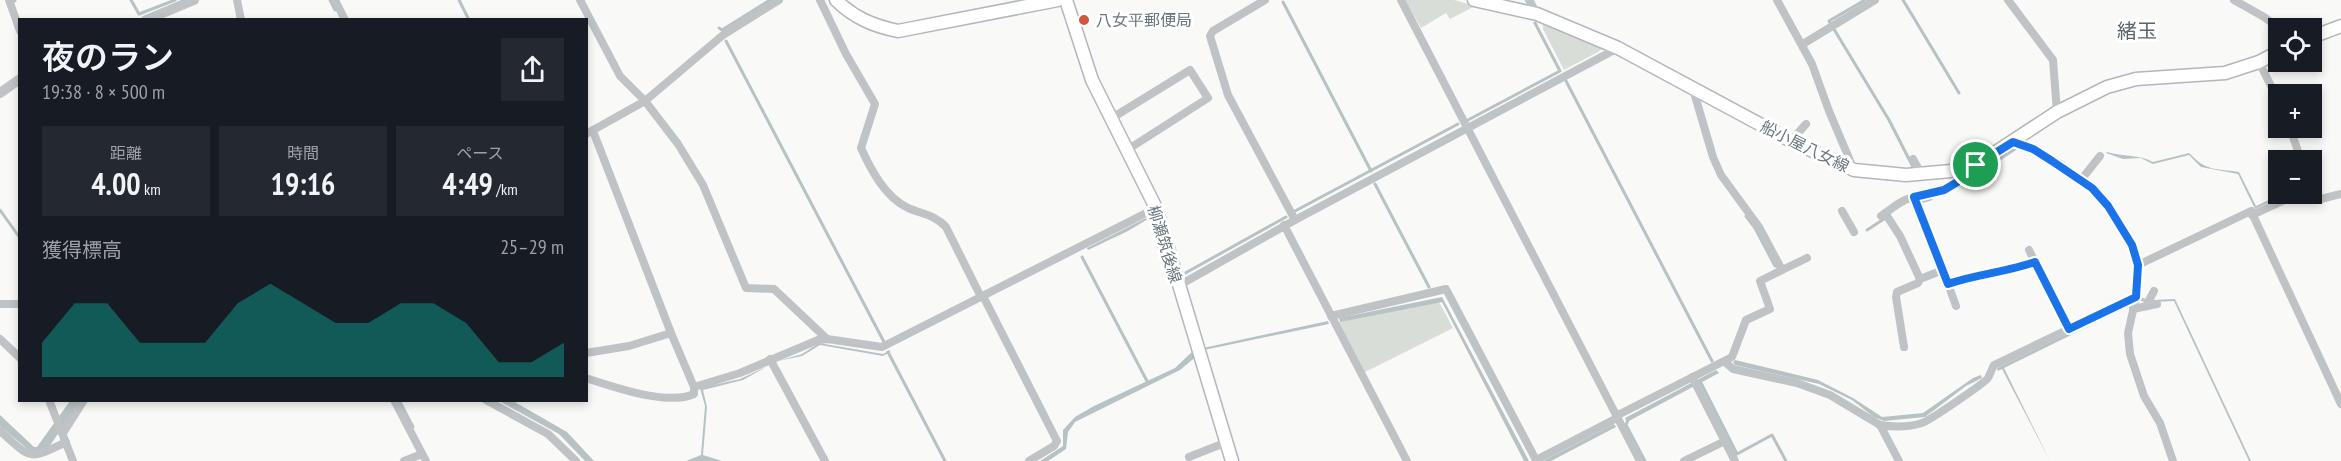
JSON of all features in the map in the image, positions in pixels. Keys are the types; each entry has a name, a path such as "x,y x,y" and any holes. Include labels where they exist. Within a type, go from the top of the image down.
{"main road":[{"path":"836,0 860,19 876,26 898,31 1058,0"},
{"name":"柳瀬筑後線","path":"1066,0 1092,80 1156,208 1232,461"},
{"name":"船小屋八女線","path":"1474,0 1537,14 1618,48 1791,141 1854,170 1897,175 1922,175 1976,165 2057,112 2107,87 2136,79 2225,73 2268,57"},
{"path":"2322,33 2341,26"}],"street":[{"path":"9,0 18,25"},
{"path":"151,18 194,0"},
{"path":"237,0 241,18"},
{"path":"335,0 344,18"},
{"path":"580,0 620,76 645,101 678,144 703,185 746,288 774,289 827,339"},
{"path":"588,379 664,398 688,397 694,394 694,387 590,133 645,101 723,35 779,0"},
{"path":"820,0 846,54 875,104 861,148 867,161 886,190 897,201 940,220 946,227 1057,441 1054,446 1029,461"},
{"path":"1265,0 1213,31 1210,36 1228,95 1294,220"},
{"path":"1401,0 1640,461"},
{"path":"1528,0 1537,14"},
{"path":"1777,0 1803,44 1854,170"},
{"path":"1803,44 1875,0"},
{"path":"2008,0 2053,60 2057,112"},
{"path":"2234,0 2268,20"},
{"path":"1178,286 1284,225 1618,48"},
{"path":"2259,62 2270,84"},
{"path":"1112,118 1190,70 1208,98 1127,150"},
{"path":"0,93 18,83"},
{"path":"1693,89 1720,175 1759,227 1782,270"},
{"path":"1791,141 1806,124"},
{"path":"2013,142 2033,149 2092,188 2108,206 2132,245 2138,265 2136,297 2128,333 2130,354 2144,396 2160,423 2174,461"},
{"path":"2081,180 2100,156"},
{"path":"1913,159 1922,175"},
{"path":"1920,279 1900,236 1883,215 1903,201 1944,190 1964,178 1976,165"},
{"path":"2322,199 2341,194"},
{"path":"1914,197 1956,306"},
{"path":"2253,215 2276,204"},
{"path":"694,387 740,373 770,359 827,339 882,347 1156,208"},
{"path":"1842,211 1854,232"},
{"path":"2138,265 2251,211 2341,404"},
{"path":"1284,225 1407,461"},
{"path":"2029,250 2069,329"},
{"path":"1331,316 1446,289 1536,460 1732,357 1746,320 1770,309 1760,280 1807,258"},
{"path":"1948,284 1996,271 2010,271 2035,262"},
{"path":"1904,347 1897,292 1942,270"},
{"path":"2146,306 2154,291"},
{"path":"1725,362 1733,369 1797,383 1830,395 1880,424 1889,426 1919,424 1933,419 1971,389 1987,380 1994,365 2136,297"},
{"path":"0,304 18,304"},
{"path":"2133,309 2157,304"},
{"path":"588,353 629,345 671,333"},
{"path":"0,339 18,356"},
{"path":"770,359 825,461"},
{"path":"1692,377 1735,461"},
{"path":"50,402 73,461"},
{"path":"63,433 83,402"},
{"path":"395,402 424,458 404,461"},
{"path":"490,402 548,434 576,461"},
{"path":"1880,424 1899,461"},
{"path":"0,431 25,455 33,459 40,459 66,442"},
{"path":"1684,461 1725,441"},
{"path":"1189,457 1227,442"}],"shaded area":[{"path":"1405,0 1454,0 1475,6 1450,19 1446,13 1421,28"},
{"path":"1543,22 1604,47 1564,70 1543,29"},
{"path":"2106,153 2142,158 2153,162 2189,153 2206,166 2239,172 2256,206 2268,200 2268,203 2255,209 2238,174 2201,167 2189,155 2153,164 2141,158 2123,159"},
{"path":"1148,217 1171,281 1168,283 1148,219 1128,231 1088,250 1087,248"},
{"path":"1442,297 1529,461 1524,461 1442,302 1340,322 1339,318"},
{"path":"2175,299 2251,461 2249,461 2174,301 2153,302 2153,300"},
{"path":"1438,300 1453,328 1365,372 1339,322"},
{"path":"2125,306 2126,308 2004,368 2050,461 2002,369 1998,371 1997,368"},
{"path":"1328,321 1329,324 1204,350 1180,370 1075,422 1068,432 1066,449 1048,461 1040,461 1063,446 1063,430 1075,417 1175,368 1194,350"},
{"path":"819,343 883,354 890,350 890,352 883,356 820,345 802,356 778,361 802,354"},
{"path":"1735,360 1818,380 1853,398 1882,417 1923,413 1973,378 1981,375 1982,378 1966,386 1925,417 1884,421 1874,417 1852,400 1819,384 1735,365 1733,362"},
{"path":"768,366 743,380 703,390 707,407 703,455 722,461 686,461 701,455 705,406 700,388 740,379"},
{"path":"1716,370 1719,373 1627,422 1625,418"},
{"path":"69,402 79,402 45,453 37,457 0,426 0,415 34,447 37,447"},
{"path":"501,402 515,402 567,432 594,461 585,461 559,434"},
{"path":"1614,424 1616,427 1551,461 1543,461"}],"waterway":[{"path":"131,0 139,14 175,0"},
{"path":"330,0 335,10"},
{"path":"459,0 468,18"},
{"path":"719,28 722,30 770,0"},
{"path":"1865,0 1829,21 1889,120 1913,167"},
{"path":"1903,0 1959,93"},
{"path":"1283,2 1371,171"},
{"path":"1468,120 1560,71 1535,23"},
{"path":"726,41 884,342"},
{"path":"1566,81 1712,361"},
{"path":"1295,211 1458,124"},
{"path":"2000,159 2015,149"},
{"path":"2055,158 2064,163"},
{"path":"1375,184 1429,287"},
{"path":"1920,202 1931,199"},
{"path":"0,210 18,235"},
{"path":"1746,216 1775,266"},
{"path":"1180,276 1286,217"},
{"path":"1867,230 1884,219"},
{"path":"1082,257 1148,383"},
{"path":"2140,299 2144,300"},
{"path":"888,352 945,461"},
{"path":"1700,381 1737,454 1772,435 1786,461"},
{"path":"400,402 413,427"},
{"path":"1628,420 1626,425 1645,461"}],"place":[{"name":"八女平郵便局","path":"1084,20"}],"district":[{"name":"緒玉","path":"2137,31"}],"route":[{"path":"2013,142 2033,149 2092,188 2108,206 2132,245 2138,265 2136,297 2069,329 2035,262 2010,271 1970,276 1948,284 1914,197 1944,190 1964,178 1976,165 2013,142"}]}
